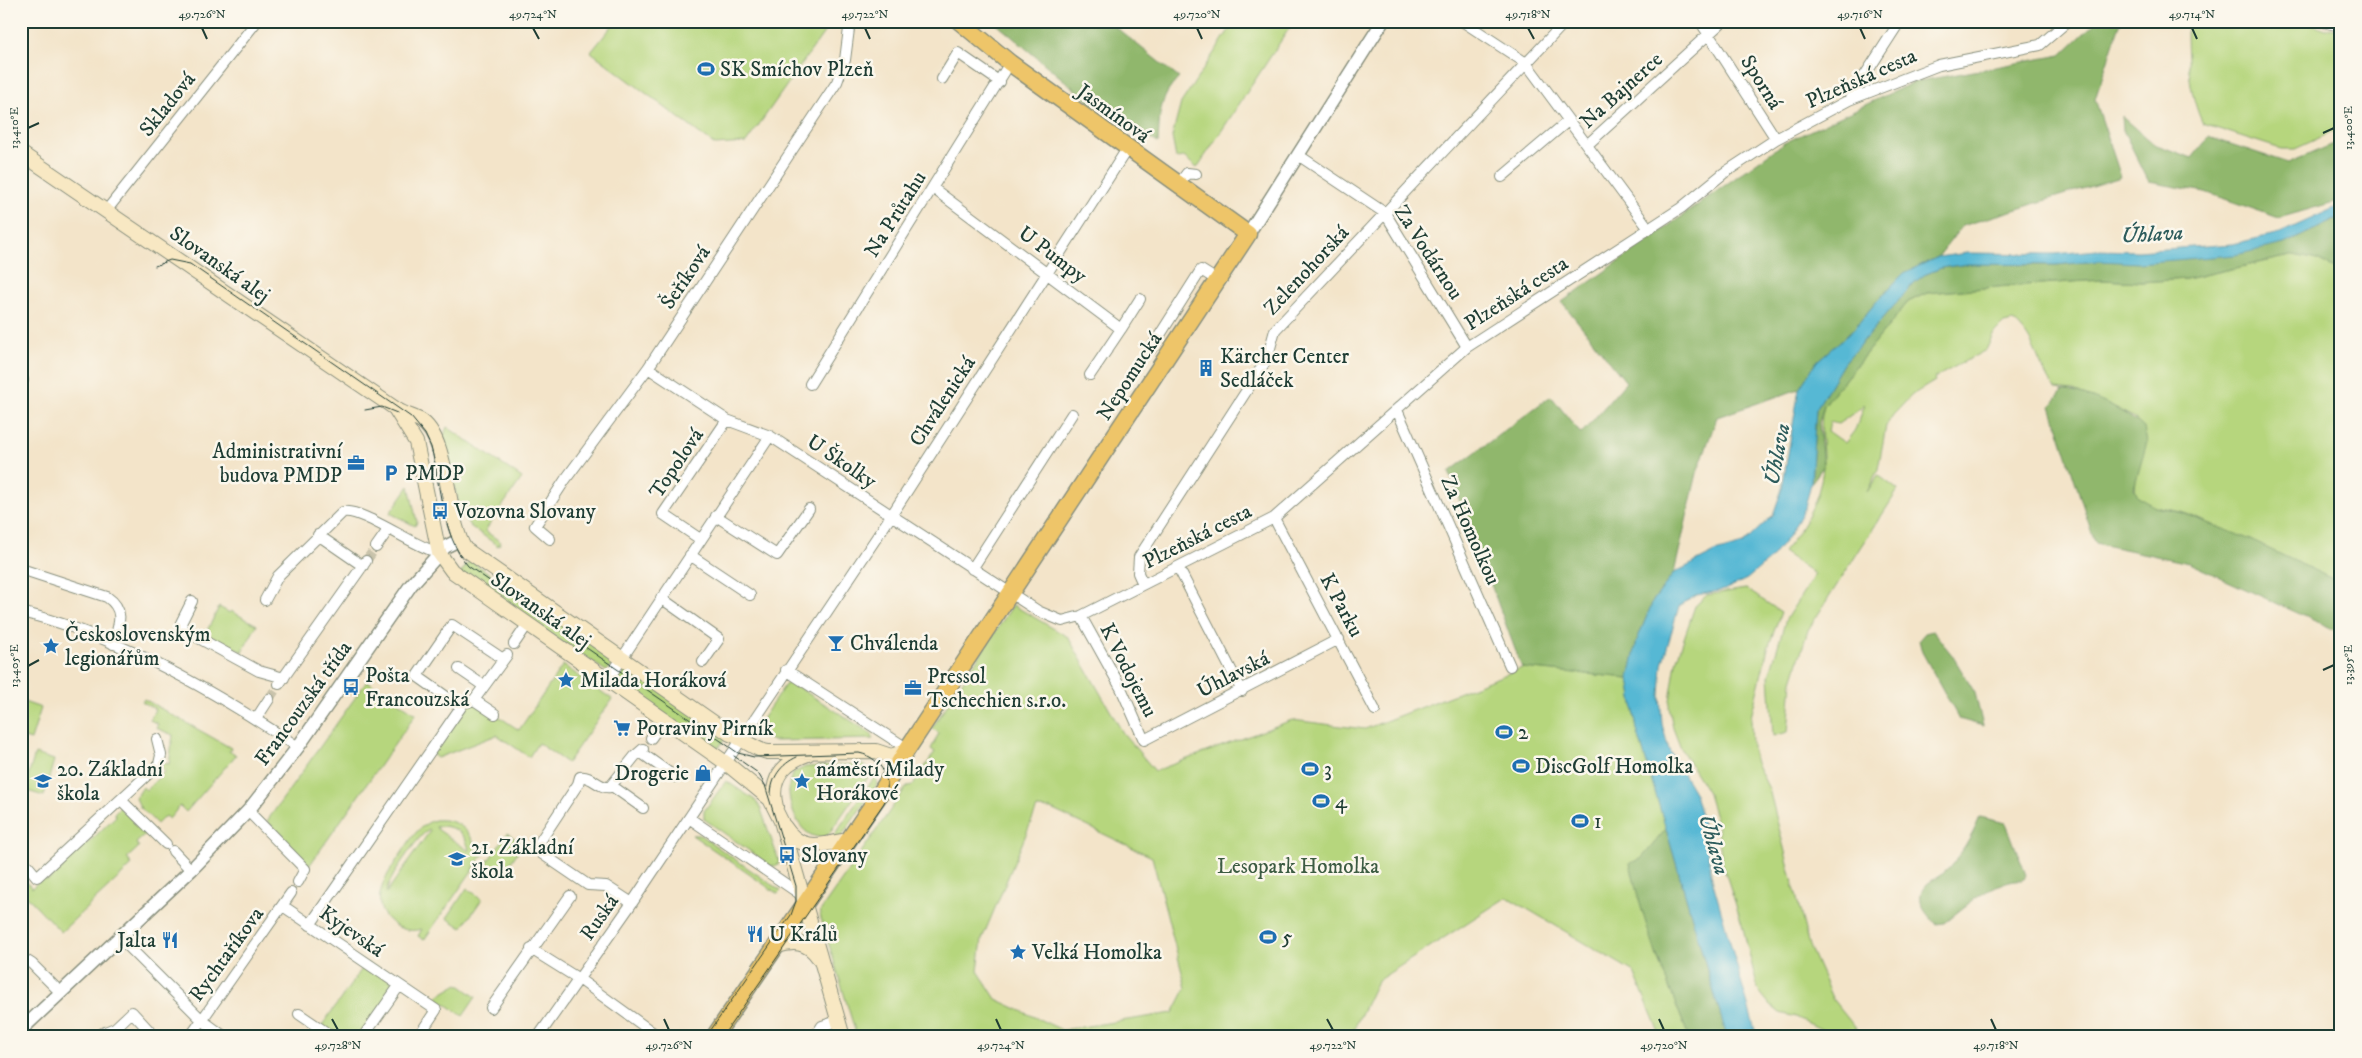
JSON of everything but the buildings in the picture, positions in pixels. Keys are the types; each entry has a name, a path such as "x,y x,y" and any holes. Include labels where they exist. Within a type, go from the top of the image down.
{"main road":[{"name":"Jasmínová","path":"959,21 1010,64 1248,234"},
{"name":"Slovanská alej","path":"21,153 396,409 421,420 434,438 443,465 459,540 465,549 480,562 730,734 742,738"},
{"name":"Nepomucká","path":"907,750 1248,234"},
{"name":"Slovanská alej","path":"396,409 419,450 439,553 456,575 726,763"},
{"path":"742,738 764,751 876,751 894,756 907,750"},
{"path":"714,1037 776,946 804,900 848,840 907,750"},
{"path":"815,752 793,760 778,775 774,791 779,817 843,1037"},
{"path":"882,753 890,761 892,774"},
{"path":"726,763 764,793 791,836 800,842 811,845 828,845 848,840"},
{"path":"776,946 791,942 805,944 816,953 823,966"}],"street":[{"name":"Skladová","path":"106,211 257,21"},
{"name":"Šeříková","path":"550,539 535,526 565,480 648,368 837,82 845,60 850,21"},
{"name":"Nepomucká","path":"1248,234 1383,21"},
{"path":"1462,21 1526,63 1649,229"},
{"name":"Zelenohorská","path":"1143,584 1138,573 1139,556 1267,359 1275,330 1566,21"},
{"name":"Sporná","path":"1700,21 1776,139"},
{"name":"Na Bajnerce","path":"1587,145 1710,35 1723,21"},
{"path":"1849,100 1900,21"},
{"path":"2318,21 2341,26"},
{"name":"Plzeňská cesta","path":"1011,594 1038,611 1062,621 1081,616 1274,518 1466,347 1649,229 1776,139 1849,100 1939,65 2040,45 2065,22"},
{"path":"942,79 958,53 1000,82"},
{"name":"Na Průtahu","path":"810,384 1010,64"},
{"path":"1502,177 1568,121"},
{"name":"Chválenická","path":"786,670 891,516 1046,272 1127,149"},
{"name":"Za Vodárnou","path":"1298,154 1385,212 1466,347"},
{"path":"1178,185 1187,173 1196,174"},
{"name":"U Pumpy","path":"934,188 1121,329"},
{"path":"1151,349 1202,270 1218,280"},
{"path":"1090,375 1140,299"},
{"name":"U Školky","path":"648,368 727,420 770,436 1011,594"},
{"name":"Za Homolkou","path":"1397,410 1510,666"},
{"path":"972,569 1072,414"},
{"name":"Topolová","path":"700,539 663,514 727,420"},
{"path":"608,681 700,539 770,436"},
{"path":"716,516 777,555 809,510"},
{"path":"265,600 278,576 336,517 346,511 360,514 419,547 439,553 448,544 459,540"},
{"name":"K Parku","path":"1274,518 1375,710"},
{"path":"376,547 388,530"},
{"name":"Francouzská třída","path":"192,601 181,623 184,630 281,681 365,564 318,535"},
{"name":"Francouzská třída","path":"21,1030 192,870 248,811 298,747 411,586 439,553"},
{"path":"690,555 750,595"},
{"path":"1178,567 1242,691"},
{"path":"21,569 115,602 121,619 113,644"},
{"path":"661,598 719,639 703,662"},
{"path":"21,612 113,644 193,682 256,719 298,747"},
{"name":"K Vodojemu","path":"1081,616 1121,688 1144,740"},
{"path":"310,925 461,704 474,700 505,657 452,625 417,676 461,704"},
{"path":"514,644 527,625"},
{"name":"Úhlavská","path":"1144,740 1242,691 1339,639"},
{"path":"459,669 484,686"},
{"path":"804,900 689,818 786,670 907,750"},
{"name":"Francouzská třída","path":"256,719 269,699"},
{"path":"474,700 495,714"},
{"path":"650,738 664,719"},
{"path":"26,865 37,877 159,764 161,755 157,738"},
{"path":"632,904 606,886 588,885 541,853 537,846 578,784 580,777 586,776 606,788 612,786 641,751 675,777"},
{"path":"612,786 643,808"},
{"path":"121,800 192,870"},
{"path":"248,811 305,869 298,882"},
{"name":"Ruská","path":"538,1037 632,904 689,818"},
{"name":"Rychtaříkova","path":"190,1037 284,906 291,893"},
{"path":"491,1008 570,896"},
{"name":"Kyjevská","path":"284,906 436,1010 418,1037"},
{"path":"120,938 202,1020 225,1037"},
{"path":"531,949 579,979 659,1037"},
{"path":"21,957 32,964 61,993"},
{"path":"363,1037 399,986"},
{"path":"93,1037 115,1028 132,1012 155,1037"},
{"path":"299,1014 333,1037"},
{"path":"815,1037 822,1026 838,1020"}],"green space":[{"name":"SK Smíchov Plzeň","path":"616,21 832,21 746,143 715,145 591,52"},
{"path":"993,21 1108,21 1179,78 1167,93 1161,108 1158,143 1096,107"},
{"path":"1235,21 1294,21 1197,168 1184,157 1176,158 1172,137 1181,103"},
{"path":"2097,21 2121,21 2095,99 2121,177 1962,226 1938,257 1904,273 1852,331 1817,361 1799,389 1717,417 1697,473 1674,573 1653,601 1637,640 1629,678 1522,668 1449,472 1551,396 1581,434 1626,382 1562,302 1784,143 1914,82 2061,55"},
{"path":"2187,21 2303,21 2325,29 2341,30 2341,128 2295,149 2281,149 2203,124 2191,87"},
{"path":"2122,116 2154,144 2192,158 2209,137 2288,163 2341,141 2341,200 2279,218 2205,192 2149,182 2123,130"},
{"path":"2341,217 2341,272 2317,260 2295,255 2186,279 2141,282 2102,280 2008,286 1927,293 1908,302 1824,405 1819,423 1823,467 1811,483 1816,409 1843,364 1914,283 1924,275 1941,268 1968,264 2056,265 2284,244"},
{"path":"2295,255 2317,260 2341,272 2341,583 2187,514 2154,507 2142,501 2136,493 2135,486 2147,442 2135,418 2074,391 2055,389 2044,372 2032,344 2021,328 2013,321 2004,323 1994,333 1986,350 1934,378 1935,381 1912,395 1893,415 1886,426 1878,469 1867,492 1878,475 1898,490 1808,630 1792,681 1788,732 1773,736 1769,676 1786,619 1815,574 1783,552 1804,523 1819,490 1823,466 1821,428 1824,405 1908,302 1927,293 2008,286 2102,280 2141,282 2186,279","holes":["1865,405 1855,430 1845,443 1828,431 1830,422 1838,424"]},
{"path":"2062,391 2094,398 2128,415 2144,428 2147,442 2134,488 2138,497 2156,507 2183,513 2246,538 2341,583 2341,633 2189,563 2095,543 2051,406"},
{"path":"447,427 522,478 485,531 501,542 498,546 470,526 461,513 442,440"},
{"path":"409,486 417,522 415,526 390,513"},
{"path":"470,560 610,656 612,663 610,668 606,671 460,574"},
{"path":"1746,589 1781,612 1768,648 1751,717 1752,748 1756,763 1769,789 1809,946 1833,1000 1863,1037 1837,1037 1796,1017 1780,1013 1771,1006 1758,990 1742,924 1722,862 1717,823 1707,791 1681,749 1673,728 1669,707 1676,662 1695,606 1707,595"},
{"name":"Lesopark Homolka","path":"1013,605 1068,637 1123,733 1155,771 1292,720 1365,729 1522,668 1629,678 1637,730 1666,829 1641,860 1630,863 1657,957 1689,1037 1661,1037 1634,972 1507,897 1377,981 1350,1037 857,1037 820,915 821,910 907,786 913,785 935,752 931,749 939,733 932,728","holes":["1037,808 1051,809 1152,857 1186,988 1173,1013 1062,1030 996,999 978,971 982,939"]},
{"path":"219,607 230,613 231,611 257,625 242,652 206,633"},
{"path":"1933,631 1952,655 1975,693 1983,726 1959,719 1922,652 1919,640 1925,633"},
{"path":"563,665 612,699 567,763 538,743 529,757 497,735 437,758 430,752 463,704 474,700 519,730"},
{"path":"623,668 628,668 727,736 715,752 616,678"},
{"path":"367,681 416,714 309,866 267,821"},
{"path":"790,682 872,734 873,739 773,741 763,737 758,729 760,722 785,685"},
{"path":"144,699 231,748 229,751 236,755 186,812 180,806 169,819 165,816 157,824 140,807 136,798 143,787 146,790 165,771 160,766 163,763 169,764 173,735 156,728 158,724 150,720 155,709 142,702"},
{"path":"21,701 41,708 31,740 21,737"},
{"path":"35,754 54,760 44,796 24,790"},
{"path":"860,764 871,773 828,835 818,837 809,834 801,826 791,805 789,793 793,773 805,767"},
{"path":"876,775 877,785 841,837 829,842"},
{"path":"726,781 755,800 760,807 779,861 777,866 771,866 704,819 704,811"},
{"path":"120,807 146,834 136,843 139,847 127,858 132,865 61,932 21,890 21,877 32,888 43,877 47,881 63,868 59,863 83,841 87,844 116,816 114,813"},
{"path":"1980,817 2006,823 2026,875 2022,880 2013,880 1992,888 1944,923 1937,924 1922,906 1922,890 1946,871 1958,857"},
{"path":"443,820 456,823 467,831 476,851 481,844 487,849 424,940 418,936 422,929 407,930 393,924 380,907 380,898 381,889 395,862 415,833 429,822","holes":["436,826 457,830 464,837 469,851 437,829","429,829 430,831 386,893 392,878 404,859"]},
{"path":"1666,829 1727,1037 1689,1037 1655,951 1641,907 1630,863 1641,859"},
{"path":"507,833 523,844 503,874 486,864"},
{"path":"692,835 700,835 781,891 778,894"},
{"path":"467,888 482,899 462,928 447,918"},
{"path":"366,963 399,986 363,1037 333,1037 320,1028"},
{"path":"458,984 476,997 463,1016 436,997"}],"water":[{"path":"2341,205 2341,217 2284,244 2235,255 2138,263 2098,261 2056,265 1968,264 1941,268 1924,275 1914,283 1843,364 1816,409 1811,483 1805,508 1790,534 1772,557 1747,579 1724,590 1697,595 1679,606 1662,665 1660,696 1662,724 1669,750 1695,794 1704,827 1712,879 1757,1037 1727,1037 1637,730 1629,678 1637,640 1653,601 1674,573 1715,552 1743,544 1773,515 1782,489 1799,389 1817,361 1852,331 1904,273 1938,257 1967,253 2055,254 2097,250 2138,251 2233,244 2280,233"}],"tunnel":[{"path":"366,561 376,547"},
{"path":"269,699 279,684"}],"tram line":[{"path":"155,266 170,260 190,264 411,417 425,434 431,447 447,524 452,539 468,566 738,753 754,757 859,753 880,765 884,772 887,787 884,803 722,1037"},
{"path":"365,410 382,407 397,413"},
{"path":"706,1037 791,915 796,901 796,886 765,785 758,773 734,756"},
{"path":"771,795 771,789 778,772 797,757"}],"place":[{"name":"SK Smíchov Plzeň","path":"706,69"},
{"name":"Kärcher Center Sedláček","path":"1206,368"},
{"name":"Administrativní budova PMDP","path":"356,463"},
{"name":"PMDP","path":"391,473"},
{"name":"Vozovna Slovany","path":"440,511"},
{"name":"Chválenda","path":"836,643"},
{"name":"Československým legionářům","path":"51,646"},
{"name":"Milada Horáková","path":"566,680"},
{"name":"Pošta Francouzská","path":"351,687"},
{"name":"Pressol Tschechien s.r.o.","path":"913,688"},
{"name":"Potraviny Pirník","path":"622,728"},
{"name":"2","path":"1504,732"},
{"name":"DiscGolf Homolka","path":"1521,766"},
{"name":"3","path":"1310,769"},
{"name":"Drogerie","path":"703,773"},
{"name":"20. Základní škola","path":"43,781"},
{"name":"náměstí Milady Horákové","path":"802,781"},
{"name":"4","path":"1321,801"},
{"name":"1","path":"1580,821"},
{"name":"Slovany","path":"787,855"},
{"name":"21. Základní škola","path":"457,859"},
{"name":"U Králů","path":"755,934"},
{"name":"5","path":"1268,937"},
{"name":"Jalta","path":"170,940"},
{"name":"Velká Homolka","path":"1018,952"}],"water label":[{"name":"Úhlava","path":"2152,233"},
{"name":"Úhlava","path":"1776,454"},
{"name":"Úhlava","path":"1715,844"}]}
